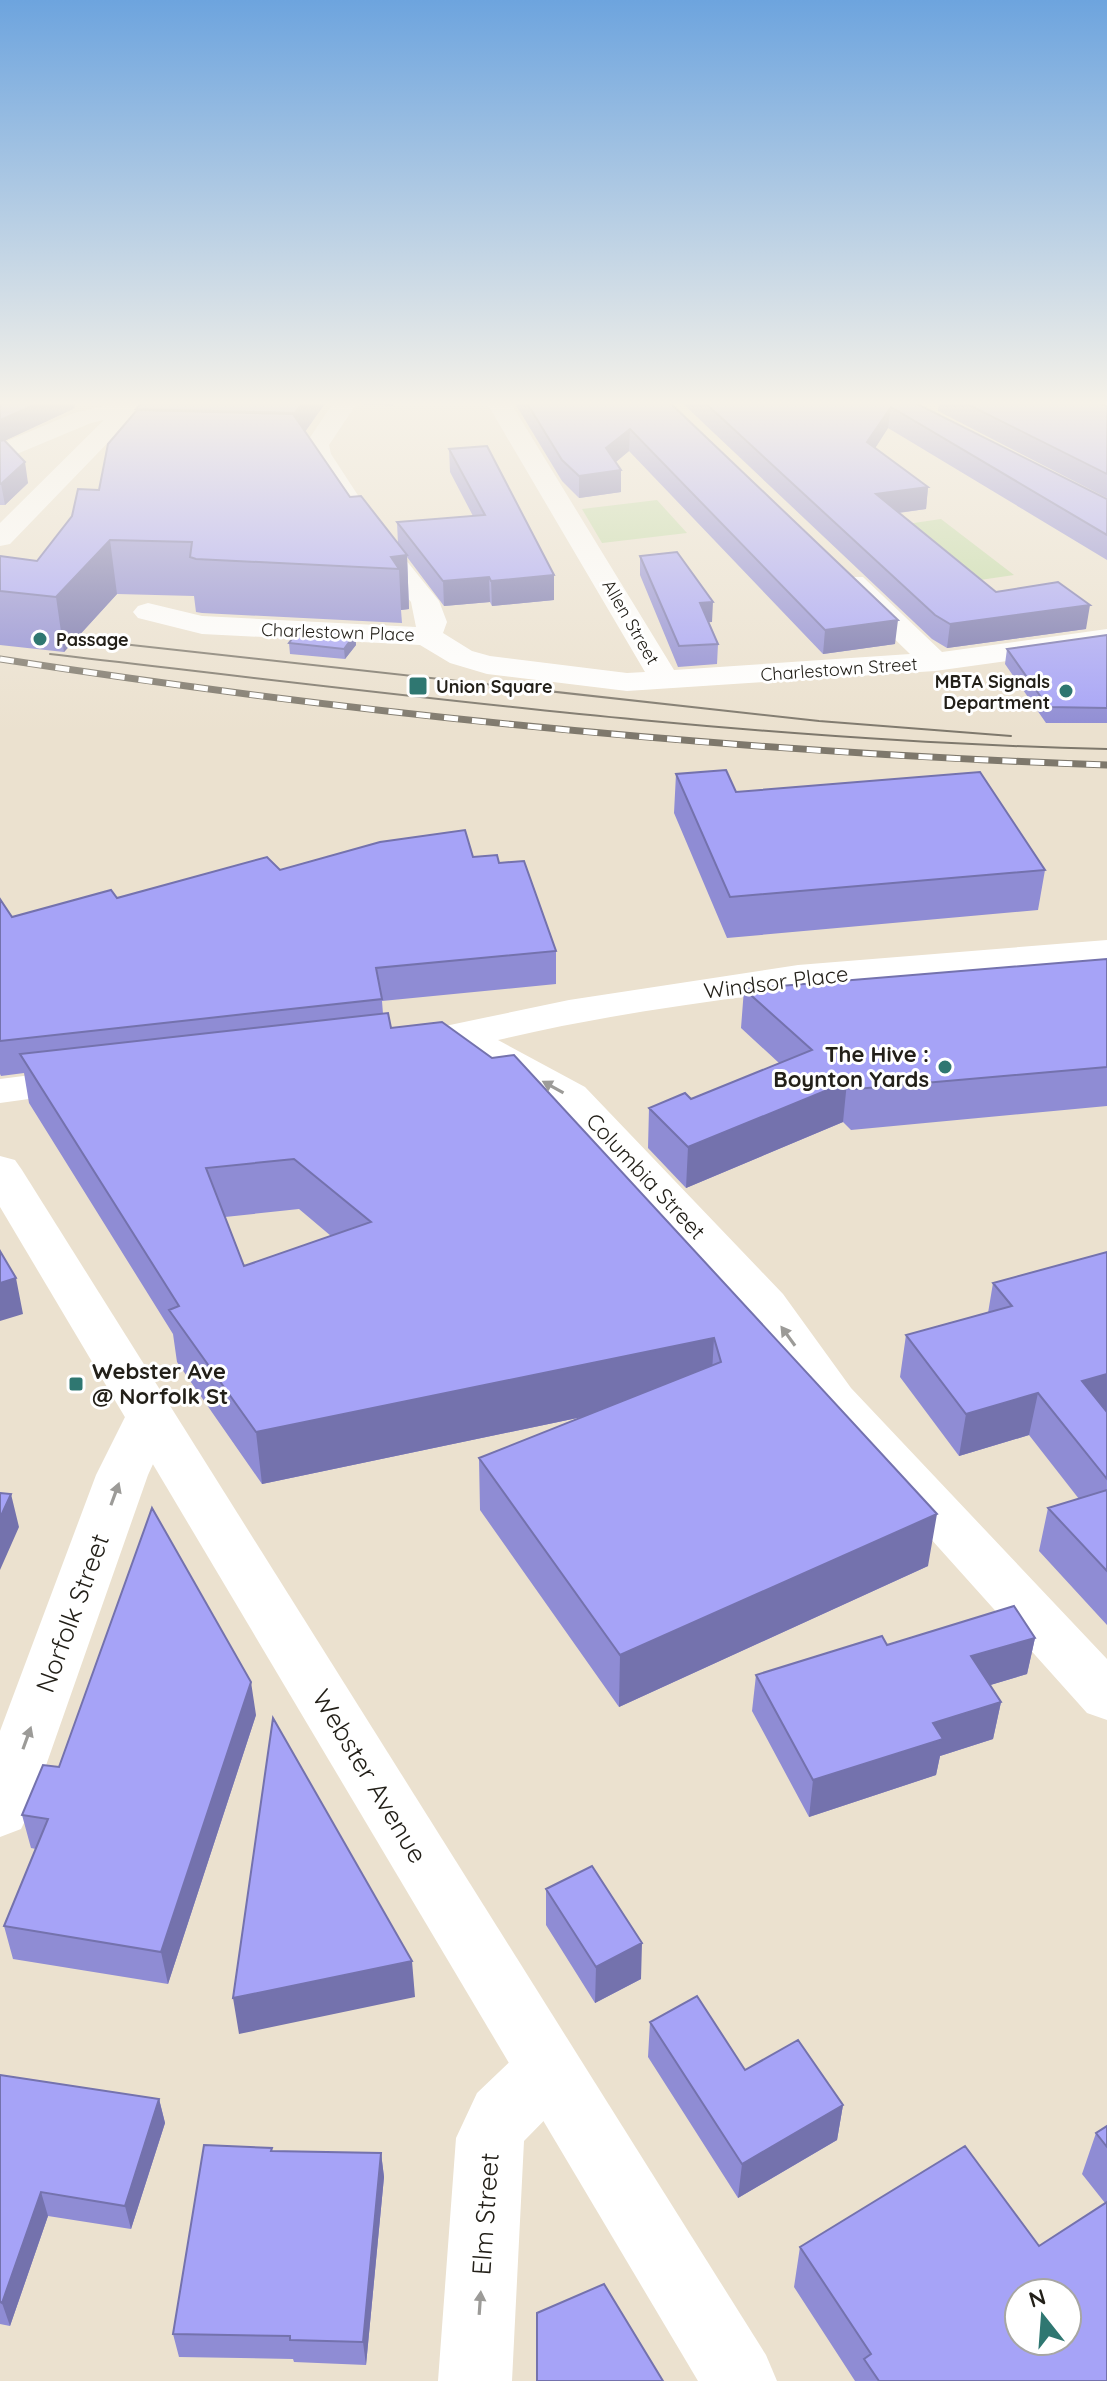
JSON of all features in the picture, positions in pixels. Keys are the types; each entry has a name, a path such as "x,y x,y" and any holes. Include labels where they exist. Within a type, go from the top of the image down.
{"street":[{"path":"0,538 27,511"},
{"path":"355,511 425,601 432,622 427,636"},
{"name":"Allen Street","path":"564,511 665,680"},
{"path":"829,560 935,662"},
{"name":"Charlestown Place","path":"148,612 210,625 427,636 461,657 487,665 627,682 665,680"},
{"name":"Charlestown Street","path":"665,680 935,662 1107,638"},
{"name":"Windsor Place","path":"449,1040 569,1012 798,977 1107,951"},
{"name":"Columbia Street","path":"388,1046 449,1040 488,1050 570,1096 766,1305 834,1400 1107,1697"},
{"path":"0,1091 128,1075"},
{"name":"Webster Avenue","path":"0,1170 740,2381"},
{"name":"Norfolk Street","path":"0,1811 122,1475 150,1416"},
{"name":"Elm Street","path":"475,2381 490,2138 501,2116 548,2070"}],"green space":[{"path":"583,511 667,511 687,533 602,543"},
{"path":"941,519 1014,575 980,580 907,524"}],"building":[{"path":"73,511 373,511 407,555 391,557 399,569 196,559 190,557 192,542 110,540 56,597 0,591 0,556 37,561"},
{"path":"483,511 521,511 554,575 491,581 489,577 443,581 397,522 485,515"},
{"path":"710,511 784,511 898,620 825,630"},
{"path":"822,511 897,511 996,592 1058,582 1090,605 950,624 935,615"},
{"path":"1067,511 1107,511 1107,535"},
{"path":"677,552 713,602 700,603 718,644 679,646 640,556"},
{"path":"298,631 355,634 344,649 289,643"},
{"name":"MBTA Signals Department","path":"1107,635 1107,708 1048,707 1007,649"},
{"path":"726,770 736,792 980,772 1045,870 730,897 676,774"},
{"path":"465,830 473,857 497,855 499,863 524,861 556,951 376,968 382,999 0,1041 0,899 12,917 111,890 117,898 267,857 280,870 380,842"},
{"path":"1107,959 1107,1067 856,1089 847,1082 688,1147 649,1108 685,1093 691,1099 812,1050 744,989"},
{"path":"388,1013 391,1028 442,1022 492,1058 514,1055 937,1514 620,1655 479,1458 721,1362 714,1338 256,1432 169,1310 179,1306 20,1054","holes":["294,1159 371,1222 244,1266 206,1168"]},
{"path":"0,1251 16,1278 0,1283"},
{"path":"1107,1252 1107,1374 1082,1381 1107,1412 1107,1479 1038,1393 966,1414 906,1335 1012,1306 993,1283"},
{"path":"1107,1490 1107,1571 1048,1508"},
{"path":"0,1493 11,1494 0,1518"},
{"path":"152,1508 251,1682 161,1952 4,1926 48,1819 22,1815 43,1765 59,1767"},
{"path":"1014,1606 1035,1638 971,1656 1001,1702 933,1723 943,1739 813,1780 756,1675 882,1636 887,1645"},
{"path":"273,1718 412,1961 233,1998"},
{"path":"592,1866 642,1943 596,1967 546,1889"},
{"path":"697,1996 745,2070 798,2040 843,2105 742,2164 650,2022"},
{"path":"0,2075 159,2099 125,2206 41,2192 2,2303 0,2302"},
{"path":"1107,2126 1107,2147 1096,2133"},
{"path":"204,2145 272,2148 271,2151 381,2153 363,2342 290,2340 290,2336 173,2334"},
{"path":"965,2146 1039,2246 1107,2202 1107,2381 879,2381 864,2359 871,2354 800,2247"},
{"path":"604,2284 663,2381 537,2381 537,2313"}],"tram line":[{"path":"68,638 819,721 1011,736"},
{"path":"50,654 446,700 709,726 842,737 1107,749"}],"railway":[{"path":"0,659 276,698 552,728 829,751 1107,765"}],"place":[{"name":"Passage","path":"40,639"},
{"name":"Union Square","path":"418,686"},
{"name":"MBTA Signals Department","path":"1066,691"},
{"name":"The Hive : Boynton Yards","path":"945,1067"},
{"name":"Webster Ave @ Norfolk St","path":"76,1384"}]}
